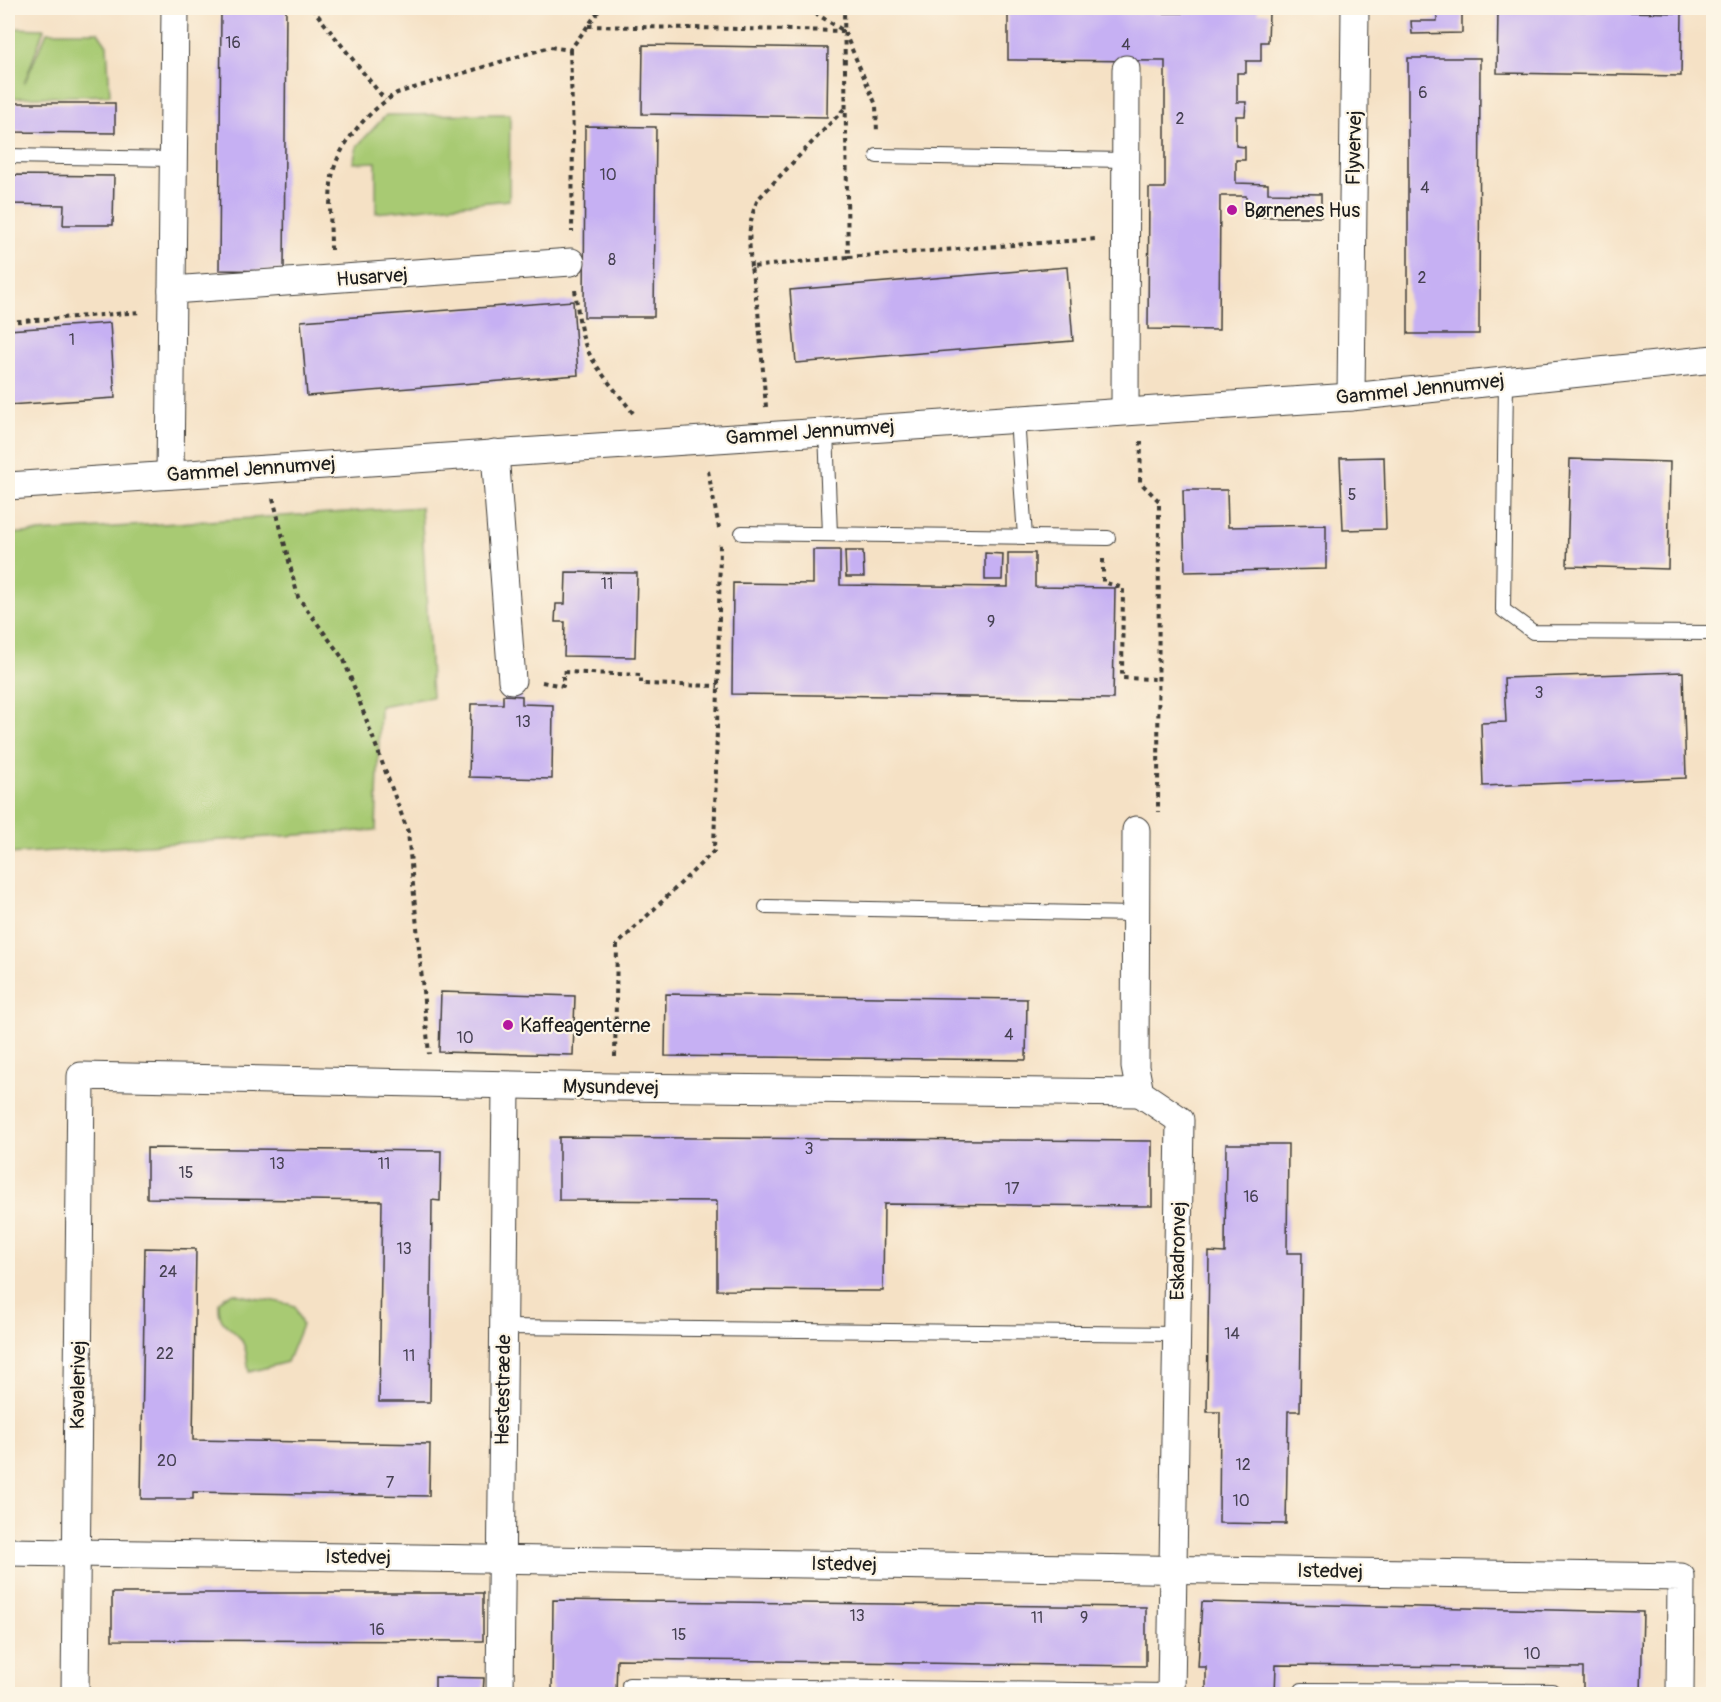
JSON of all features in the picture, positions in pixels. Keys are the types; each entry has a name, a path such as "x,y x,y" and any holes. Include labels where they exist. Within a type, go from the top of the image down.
{"street":[{"path":"170,475 175,8"},
{"name":"Flyvervej","path":"1351,397 1355,8"},
{"path":"1126,69 1126,237 1133,411"},
{"name":"Husarvej","path":"172,290 571,262"},
{"name":"Gammel Jennumvej","path":"8,486 1351,397 1713,359"},
{"path":"495,453 512,680"},
{"path":"1136,830 1135,1067 1140,1093"},
{"name":"Mysundevej","path":"81,1076 614,1088 1140,1093"},
{"name":"Kavalerivej","path":"75,1695 81,1076"},
{"name":"Hestestræde","path":"500,1695 506,1086"},
{"name":"Eskadronvej","path":"1140,1093 1180,1120 1171,1693"},
{"name":"Istedvej","path":"8,1552 1681,1577 1680,1695"}],"lane":[{"path":"8,156 174,159"},
{"path":"877,156 1126,160"},
{"path":"1506,381 1503,610 1533,632 1713,633"},
{"path":"1017,418 1025,537"},
{"path":"826,431 830,534"},
{"path":"742,533 1106,538"},
{"path":"766,907 1135,914"},
{"path":"504,1327 1177,1334"},
{"path":"629,1685 913,1691 1171,1693"},
{"path":"1302,1695 1302,1689 1552,1691 1552,1695"}],"path":[{"path":"312,8 385,100"},
{"path":"331,280 331,183 340,153 352,134 377,106 397,93 550,47 570,50 601,8"},
{"path":"807,8 844,31 876,105 877,156"},
{"path":"844,8 848,257"},
{"path":"588,26 844,31"},
{"path":"768,435 758,310 751,267 749,231 751,216 758,199 845,108"},
{"path":"751,267 848,257 1126,237"},
{"path":"8,322 142,312"},
{"path":"1133,411 1140,482 1159,501 1160,811 1136,830"},
{"path":"614,1088 617,945 714,851 720,535 702,440"},
{"path":"265,468 298,597 344,660 408,832 432,1084"},
{"path":"1106,538 1104,582 1123,588 1122,678 1159,679"},
{"path":"512,680 563,686 563,672 641,675 641,684 718,686"}],"green space":[{"path":"8,28 44,29 24,84 47,32 98,32 107,45 110,95 8,98"},
{"path":"510,114 509,200 376,213 376,162 353,163 357,146 386,115"},
{"path":"421,507 432,697 380,706 376,830 8,854 8,534"},
{"path":"234,1293 295,1306 302,1325 287,1362 249,1372 244,1346 240,1338 220,1316 219,1302"}],"building":[{"path":"221,8 286,8 284,271 219,270"},
{"path":"1008,8 1080,8 1080,13 1182,13 1182,8 1258,8 1258,13 1269,13 1268,42 1261,42 1261,61 1246,61 1246,73 1237,73 1237,102 1246,102 1245,116 1236,116 1236,146 1245,147 1245,160 1236,160 1236,183 1268,184 1268,193 1321,194 1321,217 1246,217 1246,196 1220,196 1219,330 1148,329 1149,188 1165,188 1165,61 1008,60"},
{"path":"1498,10 1682,13 1681,76 1497,73"},
{"path":"1462,11 1462,33 1412,34 1411,21 1437,21 1437,12"},
{"path":"643,45 828,48 827,117 642,114"},
{"path":"1408,58 1480,58 1479,334 1408,334"},
{"path":"8,103 115,103 115,133 8,132"},
{"path":"585,126 656,127 654,317 584,317"},
{"path":"8,175 114,176 113,225 63,225 64,205 8,204"},
{"path":"1067,267 1073,341 796,363 790,290"},
{"path":"573,301 578,375 307,396 301,321"},
{"path":"110,323 115,398 8,405 8,330"},
{"path":"1384,457 1386,529 1343,530 1340,458"},
{"path":"1570,459 1670,462 1668,569 1567,566"},
{"path":"1183,490 1227,490 1228,527 1326,525 1326,569 1185,572"},
{"path":"813,550 840,550 840,585 1008,587 1008,553 1035,553 1035,587 1115,588 1113,699 732,694 733,583 813,584"},
{"path":"845,551 863,551 864,577 846,577"},
{"path":"985,553 1003,554 1002,580 985,580"},
{"path":"566,572 637,573 635,657 564,656 565,622 555,622 556,604 565,604"},
{"path":"1683,672 1686,778 1483,786 1481,723 1506,722 1504,678"},
{"path":"503,695 522,696 522,704 553,705 552,779 469,777 471,704 503,704"},
{"path":"441,992 575,996 573,1055 439,1052"},
{"path":"666,994 1027,999 1026,1060 665,1056"},
{"path":"559,1137 1152,1141 1152,1206 884,1204 883,1291 717,1290 717,1201 559,1200"},
{"path":"1226,1144 1288,1144 1287,1253 1302,1253 1300,1411 1288,1411 1286,1524 1219,1523 1220,1412 1207,1412 1209,1252 1225,1253"},
{"path":"147,1148 441,1151 440,1201 432,1200 430,1402 379,1402 382,1201 147,1198"},
{"path":"145,1248 196,1249 193,1440 430,1444 429,1496 193,1492 193,1499 141,1499"},
{"path":"112,1593 483,1593 483,1641 112,1640"},
{"path":"553,1600 1146,1607 1146,1666 617,1659 616,1694 552,1694"},
{"path":"1202,1602 1643,1612 1641,1694 1583,1694 1583,1668 1276,1665 1275,1694 1206,1694 1206,1667 1198,1667"},
{"path":"435,1677 484,1678 483,1694 435,1694"}],"place":[{"name":"Børnenes Hus","path":"1232,210"},
{"name":"Kaffeagenterne","path":"508,1025"}]}
